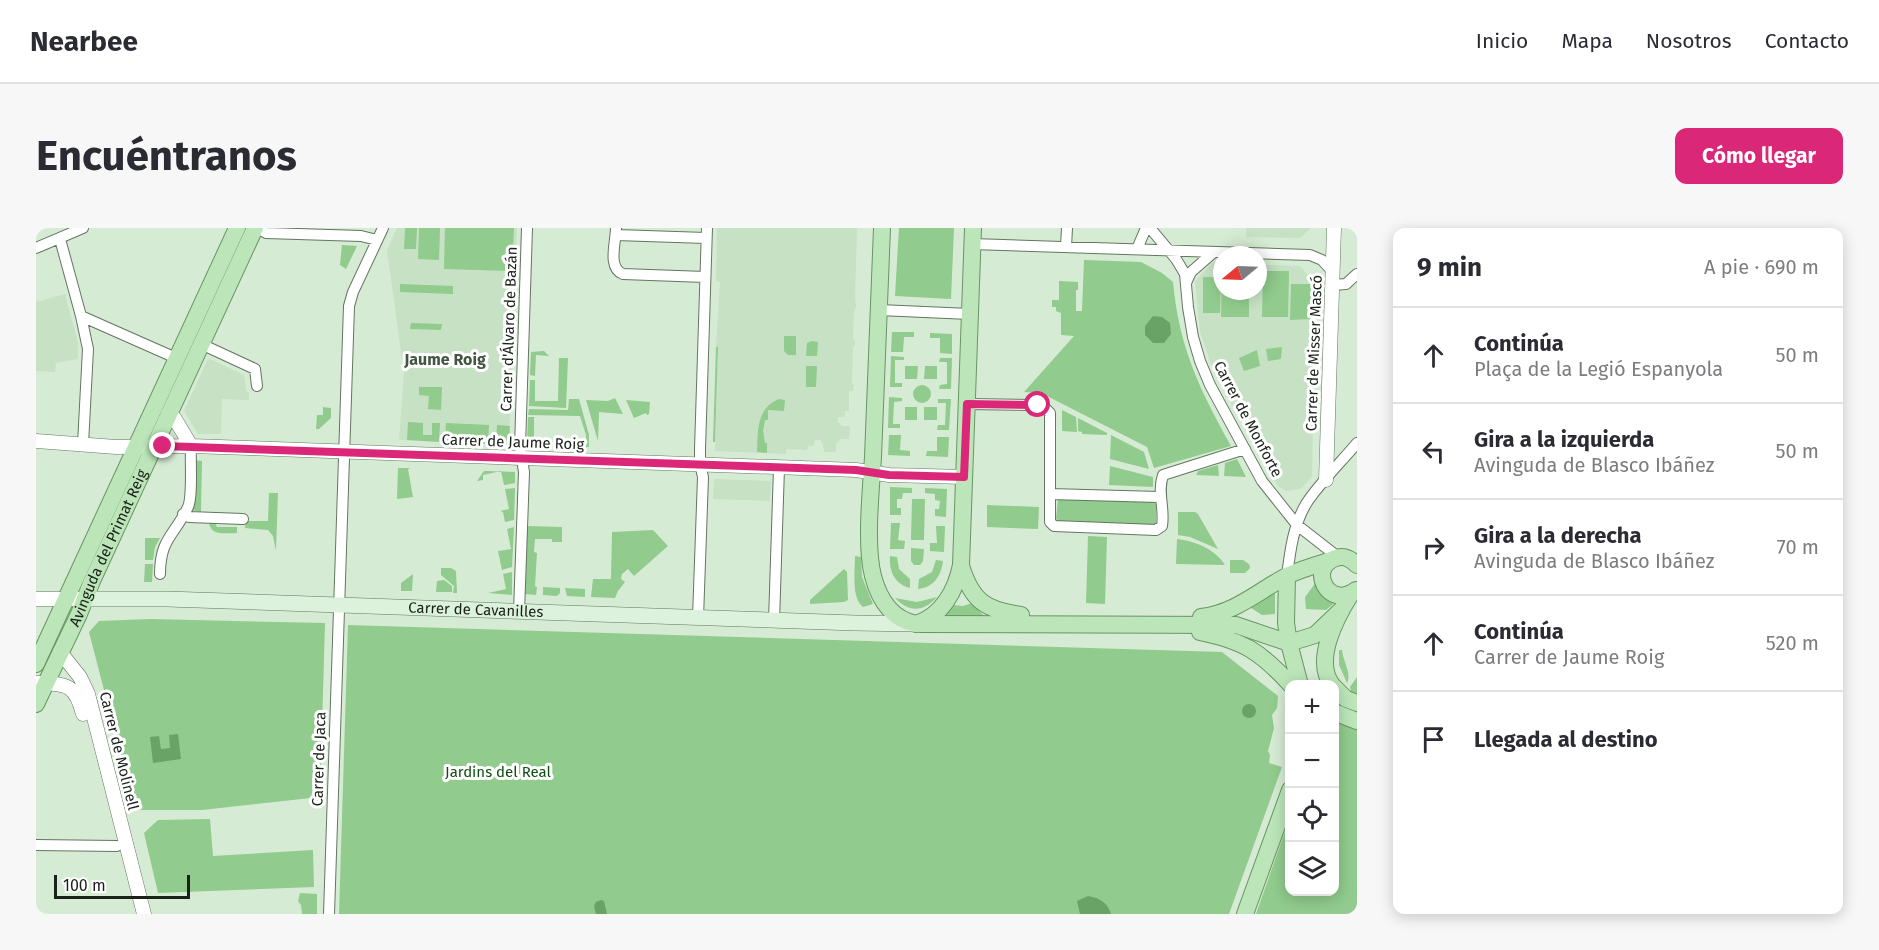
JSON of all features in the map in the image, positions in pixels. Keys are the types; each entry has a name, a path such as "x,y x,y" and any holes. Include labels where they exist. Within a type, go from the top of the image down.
{"main road":[{"name":"Avinguda del Primat Reig","path":"36,664 237,228"},
{"name":"Avinguda del Primat Reig","path":"36,704 41,683 60,652 168,414 256,228"},
{"path":"882,228 870,555 873,575 883,600 891,611 907,622 916,624 1236,625 1289,643 1315,635 1339,612 1354,591"},
{"path":"916,624 931,617 948,598 957,581 961,565 972,236"},
{"path":"168,414 166,403 178,374 176,358"},
{"path":"1158,623 1215,615 1238,606 1300,570 1345,558"},
{"path":"1345,558 1323,571 1322,576 1325,587 1334,595 1345,596 1354,591"},
{"path":"961,565 969,587 980,602 993,610 1072,623"},
{"path":"1287,576 1286,619 1298,680"},
{"name":"Carrer de Cavanilles","path":"84,599 157,599 916,624"},
{"path":"1339,612 1327,643 1324,664 1329,682 1342,693"},
{"path":"1158,623 1220,636 1240,643 1264,656 1297,680"},
{"path":"1339,714 1357,721"},
{"path":"1245,914 1285,804"}],"street":[{"path":"256,228 266,232 361,236 377,240"},
{"name":"Carrer de Jaca","path":"329,914 349,306 383,228"},
{"name":"Carrer d'Álvaro de Bazán","path":"519,612 524,472 520,447 527,228"},
{"path":"1066,228 1066,247"},
{"path":"1137,249 1146,228"},
{"name":"Carrer de Monforte","path":"1150,228 1185,274 1193,337 1200,361 1210,385 1262,481 1297,525 1345,558"},
{"name":"Carrer de Misser Mascó","path":"1326,480 1335,228"},
{"path":"36,248 79,229"},
{"path":"698,618 707,233 616,231 614,264 618,273 705,277"},
{"path":"972,236 1066,247 1213,252"},
{"path":"60,239 88,349 83,444"},
{"path":"1186,283 1191,272 1213,253"},
{"path":"1267,254 1310,255 1322,260 1333,278 1346,284 1357,274"},
{"path":"879,310 970,314"},
{"path":"81,316 176,358"},
{"path":"201,344 255,369 257,386"},
{"path":"967,404 1038,405 1047,409 1052,417 1050,522 1054,526 1156,530 1162,526 1163,513 1159,497 1162,478 1167,473 1245,449"},
{"path":"160,574 161,552 189,503 191,446 175,419 168,414"},
{"name":"Carrer de Jaume Roig","path":"36,441 700,464 964,477"},
{"path":"1287,576 1290,550 1306,504 1357,443"},
{"path":"774,621 779,468"},
{"path":"1050,494 1159,497"},
{"path":"183,514 189,517 243,519"},
{"name":"Carrer de Cavanilles","path":"36,599 84,599"},
{"name":"Carrer de Molinell","path":"60,652 80,677 88,694 134,914"},
{"name":"Carrer de Molinell","path":"41,683 68,686 80,698 120,846 144,914"},
{"path":"36,844 120,846"}],"shaded area":[{"path":"397,228 517,228 509,444 399,440 404,373 387,250"},
{"path":"717,228 857,228 852,384 854,384 853,391 849,391 849,411 845,411 845,417 838,417 838,422 842,426 850,428 849,439 841,439 836,444 836,452 824,452 820,440 815,440 814,446 808,446 807,450 786,449 786,454 715,451 718,348 716,347 720,282 716,281"},
{"path":"1246,228 1311,228 1300,238 1246,237"},
{"path":"1213,263 1213,300 1267,300 1267,265 1300,266 1316,284 1312,476 1301,489 1287,491 1278,486 1214,373 1200,332 1195,281"},
{"path":"65,294 78,343 78,359 56,363 55,372 36,371 36,302"},
{"path":"1153,316 1162,317 1170,323 1171,334 1164,343 1153,343 1145,335 1145,326"},
{"path":"210,359 244,375 249,400 222,399 221,434 198,434 184,411"},
{"path":"714,479 771,481 770,501 713,499"},
{"path":"1249,704 1254,706 1256,711 1254,716 1249,718 1244,716 1242,711 1244,706"},
{"path":"178,734 181,759 153,763 150,737 159,736 161,749 170,748 169,735"},
{"path":"1088,896 1103,902 1111,914 1080,914 1077,901"},
{"path":"601,900 604,901 607,914 596,914 594,906"}],"green space":[{"path":"405,228 417,228 416,249 404,249"},
{"path":"419,228 440,228 439,260 418,259"},
{"path":"445,228 514,228 512,271 444,269"},
{"path":"899,228 954,228 951,299 895,296"},
{"path":"342,245 357,246 346,269 340,265"},
{"path":"1084,260 1141,262 1162,273 1173,282 1180,328 1193,368 1231,446 1154,468 1147,447 1041,393 1024,392 1074,336 1061,335 1061,313 1056,311 1056,307 1052,307 1052,300 1059,300 1059,281 1078,282 1076,311 1082,311"},
{"path":"1267,271 1289,271 1288,317 1262,317 1262,300 1267,300"},
{"path":"1203,277 1213,277 1213,300 1220,300 1220,313 1203,313"},
{"path":"400,284 453,286 453,294 400,292"},
{"path":"1291,284 1312,284 1311,319 1290,320"},
{"path":"1221,300 1249,300 1249,317 1221,317"},
{"path":"411,323 442,324 441,330 410,329"},
{"path":"892,332 914,332 914,337 904,337 903,352 891,352"},
{"path":"930,333 952,334 952,354 940,353 940,338 930,338"},
{"path":"784,336 796,336 796,355 788,355 784,351"},
{"path":"818,342 817,356 806,356 807,343"},
{"path":"716,347 718,347 715,442 713,442"},
{"path":"1282,347 1281,359 1268,361 1266,349"},
{"path":"1257,350 1260,366 1244,371 1239,358"},
{"path":"544,351 549,356 536,355 535,376 530,375 531,352"},
{"path":"891,356 904,357 904,360 895,360 895,383 902,383 902,387 890,387"},
{"path":"559,358 568,358 566,408 529,406 530,380 535,380 535,401 558,401"},
{"path":"940,358 952,358 951,389 939,389 940,385 947,384 947,362 939,362"},
{"path":"806,366 817,366 816,387 806,387"},
{"path":"905,366 918,366 917,379 905,379"},
{"path":"925,366 937,366 937,379 924,379"},
{"path":"922,385 928,388 931,394 928,400 922,403 916,400 913,394 916,388"},
{"path":"419,387 442,387 441,410 428,409 429,396 419,395"},
{"path":"889,397 902,398 902,401 894,402 893,424 900,424 900,428 888,428"},
{"path":"615,398 623,414 599,412 598,441 586,400 608,401"},
{"path":"569,399 579,399 589,435 589,447 585,447 586,435 580,416 528,415 529,409 568,410"},
{"path":"779,399 785,400 784,411 768,410 768,420 765,420 763,431 767,453 757,452 758,429 762,414 771,403"},
{"path":"938,399 951,399 949,430 937,430 938,425 945,425 946,403 938,403"},
{"path":"626,400 650,402 649,414 634,418"},
{"path":"323,407 331,408 331,418 316,429 317,415 323,415"},
{"path":"905,407 917,407 917,420 905,420"},
{"path":"924,407 937,407 937,420 924,420"},
{"path":"1062,410 1076,417 1077,432 1062,431"},
{"path":"528,417 535,417 534,445 527,445"},
{"path":"1078,418 1107,435 1082,434 1078,431"},
{"path":"408,422 423,423 423,435 432,435 432,423 440,423 439,442 407,440"},
{"path":"446,423 489,425 488,444 445,442"},
{"path":"497,425 510,426 509,444 496,444"},
{"path":"889,435 901,435 900,450 910,451 910,456 888,455"},
{"path":"1111,435 1144,452 1149,469 1110,459"},
{"path":"937,437 949,437 948,457 926,456 927,451 937,451"},
{"path":"1237,459 1246,477 1224,476 1225,463"},
{"path":"193,460 202,461 201,512 192,510"},
{"path":"1218,465 1219,476 1196,475 1198,471"},
{"path":"1110,466 1153,477 1153,487 1109,485"},
{"path":"398,468 411,468 408,469 413,497 397,499"},
{"path":"484,471 499,471 483,475 483,480 477,481"},
{"path":"501,472 515,472 515,483 504,485"},
{"path":"890,487 912,488 912,493 903,493 902,499 897,499 897,508 901,508 901,515 890,515"},
{"path":"515,488 514,520 505,522 503,512 500,511 509,509 505,489"},
{"path":"925,488 947,489 946,517 935,516 935,509 939,509 940,501 935,500 935,494 925,493"},
{"path":"269,493 278,493 276,551 273,536 268,530 245,528 246,521 268,521"},
{"path":"912,499 925,499 924,540 911,540"},
{"path":"1058,499 1153,501 1156,504 1156,523 1154,525 1058,521 1056,519"},
{"path":"987,505 1039,507 1038,529 987,527"},
{"path":"1178,512 1198,514 1218,549 1190,537 1178,535"},
{"path":"209,523 215,523 217,527 237,527 237,533 216,532"},
{"path":"891,523 900,523 898,540 905,541 904,549 890,549"},
{"path":"527,526 562,527 562,542 552,542 552,539 535,539 536,595 525,594"},
{"path":"936,526 945,526 944,552 930,551 930,543 937,543"},
{"path":"514,527 512,567 502,570 498,551 511,549 507,529"},
{"path":"653,530 668,546 634,576 628,569 622,574 621,579 625,582 615,598 591,597 593,579 611,579 612,532"},
{"path":"1088,536 1107,537 1105,604 1086,603"},
{"path":"145,538 160,538 155,547 153,560 145,560"},
{"path":"1177,539 1204,547 1216,554 1225,565 1176,564"},
{"path":"911,548 924,549 923,561 920,565 914,565 911,561"},
{"path":"855,556 861,557 862,577 873,604 863,607 855,591"},
{"path":"890,556 897,557 899,569 910,579 910,588 896,580 890,567"},
{"path":"936,560 943,561 938,576 928,586 918,589 919,579 932,572"},
{"path":"1230,560 1243,560 1249,564 1250,568 1245,573 1230,573"},
{"path":"145,564 153,564 152,582 144,582"},
{"path":"441,568 451,568 456,571 457,593 453,593 454,586 441,575"},
{"path":"844,569 847,572 848,600 810,604 810,600"},
{"path":"512,572 512,595 488,593 506,589 503,574"},
{"path":"413,574 412,591 401,591 401,583"},
{"path":"444,580 452,586 452,592 436,592 437,581"},
{"path":"1317,581 1337,601 1326,610 1306,609 1305,597"},
{"path":"543,587 560,588 560,593 557,596 543,595"},
{"path":"565,588 585,589 585,597 567,596"},
{"path":"1275,591 1275,614 1262,615 1248,606"},
{"path":"937,597 927,606 916,609 900,603 895,598 917,602"},
{"path":"972,603 985,617 945,616 954,605 963,606"},
{"path":"150,619 325,623 320,797 202,810 135,810 89,632 99,621"},
{"name":"Jardins del Real","path":"348,625 1222,652 1278,696 1277,708 1272,715 1274,728 1268,751 1269,763 1282,767 1229,914 339,914"},
{"path":"1339,650 1342,650 1348,672 1347,683 1339,665"},
{"path":"1357,677 1357,914 1256,914 1285,831 1285,896 1339,896 1339,709 1351,691 1350,687"},
{"path":"210,819 213,856 313,850 314,887 158,893 144,833 158,820"},
{"path":"300,893 317,894 317,914 302,914 298,901"}],"district":[{"name":"Jaume Roig","path":"445,359"}],"route":[{"path":"163,446 856,470 889,475 964,477 967,404 1038,405"}]}
